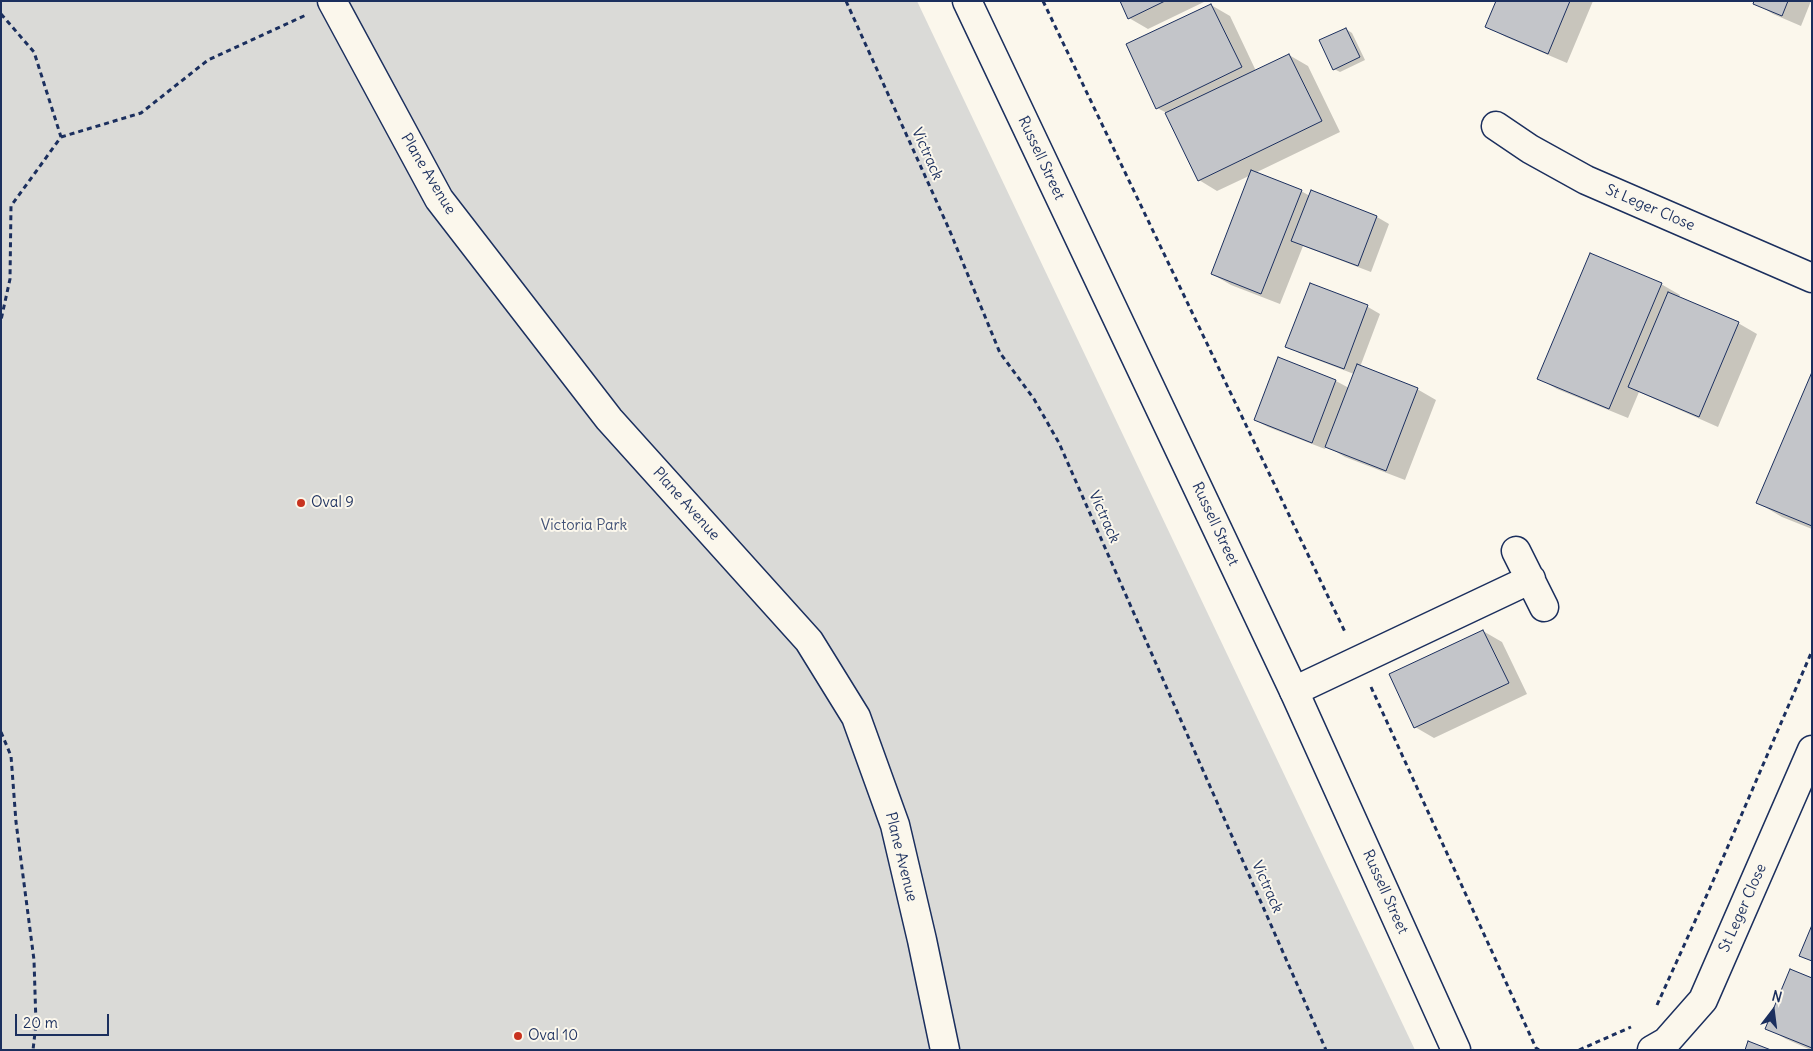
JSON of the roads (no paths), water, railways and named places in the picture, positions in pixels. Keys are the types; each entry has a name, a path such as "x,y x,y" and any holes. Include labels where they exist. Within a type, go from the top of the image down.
{"street":[{"name":"Russell Street","path":"967,1 1294,691 1456,1050"},
{"name":"Plane Avenue","path":"332,2 439,199 609,419 809,641 856,718 895,825 945,1050"},
{"name":"St Leger Close","path":"1496,126 1530,150 1586,180 1812,278"},
{"path":"1516,551 1544,607"},
{"path":"1294,691 1531,580"},
{"name":"St Leger Close","path":"1652,1050 1666,1042 1703,1000 1812,750"}],"place":[{"name":"Oval 9","path":"301,503"},
{"name":"Oval 10","path":"518,1036"}],"park label":[{"name":"Victoria Park","path":"584,526"}]}
